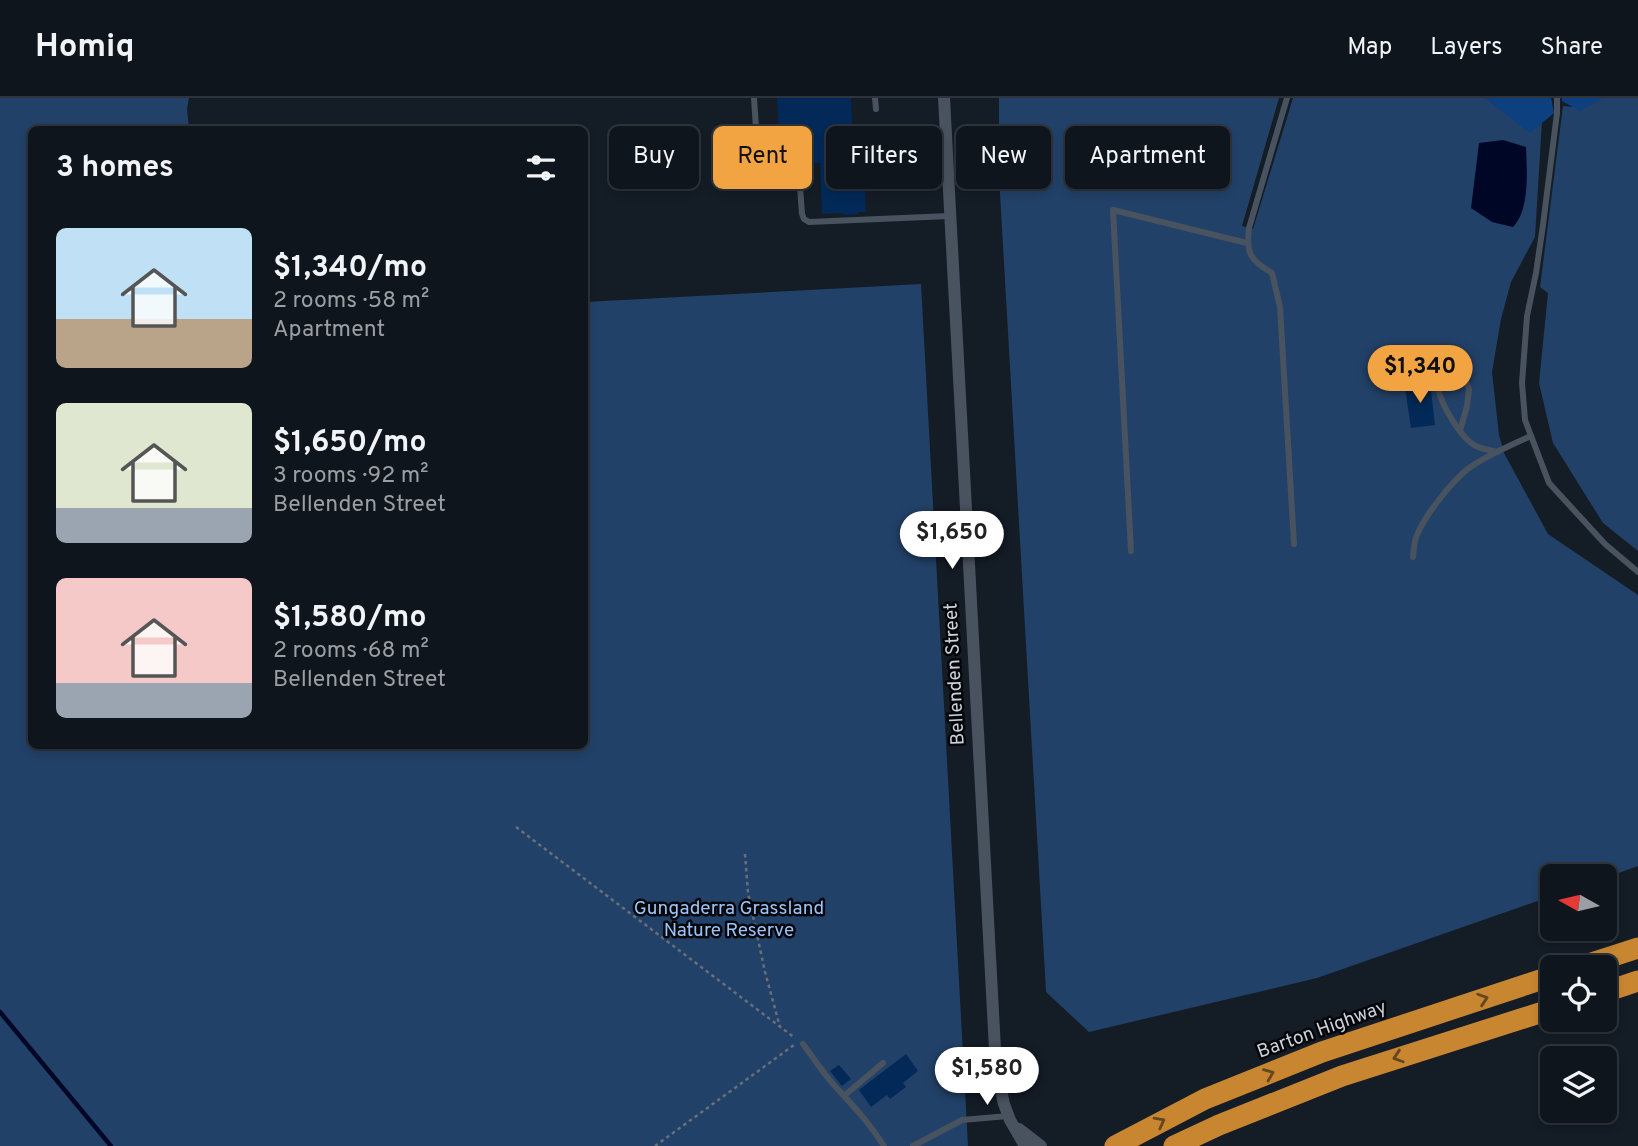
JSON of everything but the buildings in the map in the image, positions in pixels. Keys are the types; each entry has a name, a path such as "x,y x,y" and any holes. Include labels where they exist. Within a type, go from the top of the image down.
{"highway":[{"path":"1616,955 1638,948"},
{"name":"Barton Highway","path":"1115,1146 1205,1099 1322,1052 1540,980"},
{"path":"1617,988 1638,981"},
{"path":"1617,995 1638,989"},
{"path":"1174,1146 1342,1076 1540,1014"}],"street":[{"name":"Bellenden Street","path":"944,98 994,1041 999,1083 1016,1146"},
{"name":"Bellenden Street","path":"1011,1120 1026,1146"},
{"path":"1011,1120 1041,1146"}],"lane":[{"path":"754,98 756,126"},
{"path":"875,98 876,109"},
{"path":"1287,98 1249,228 1247,246 1257,264 1272,273 1280,307 1294,544"},
{"path":"1557,98 1543,225 1527,316 1522,383 1525,420 1549,483 1605,544 1638,572"},
{"path":"800,189 802,214 809,222 949,216"},
{"path":"1131,551 1113,210 1247,243"},
{"path":"1460,431 1469,389 1461,369 1450,364 1441,372 1438,386 1451,421 1460,431 1474,445 1497,452"},
{"path":"1413,556 1415,537 1427,516 1469,468 1531,436"},
{"path":"803,1044 833,1084 871,1126 884,1146"},
{"path":"845,1095 883,1063"},
{"path":"913,1146 962,1119 1011,1120"}],"path":[{"path":"516,827 799,1041 655,1146"},
{"path":"745,853 748,892 780,1027"}],"green space":[{"name":"Gungaderra Grassland Nature Reserve","path":"0,98 189,98 189,126 28,126 28,749 588,749 588,302 921,284 968,1146 0,1146"},
{"path":"999,98 1279,98 1242,226 1253,229 1293,98 1505,98 1542,121 1535,237 1511,282 1501,319 1492,372 1499,435 1504,453 1548,534 1638,595 1638,866 1617,874 1617,864 1540,864 1540,900 1317,978 1089,1032 1046,992 1000,189 1051,189 1051,126 999,126"},
{"path":"1588,98 1638,98 1638,551 1603,523 1553,443 1539,383 1548,293 1540,287 1563,106 1573,107"}],"shaded area":[{"path":"1485,98 1551,98 1554,113 1530,133"},
{"path":"1562,98 1603,98 1580,111 1562,101"},
{"path":"1503,140 1526,147 1525,200 1513,227 1492,222 1471,208 1479,143"}],"waterway":[{"path":"0,1012 111,1146"}]}
